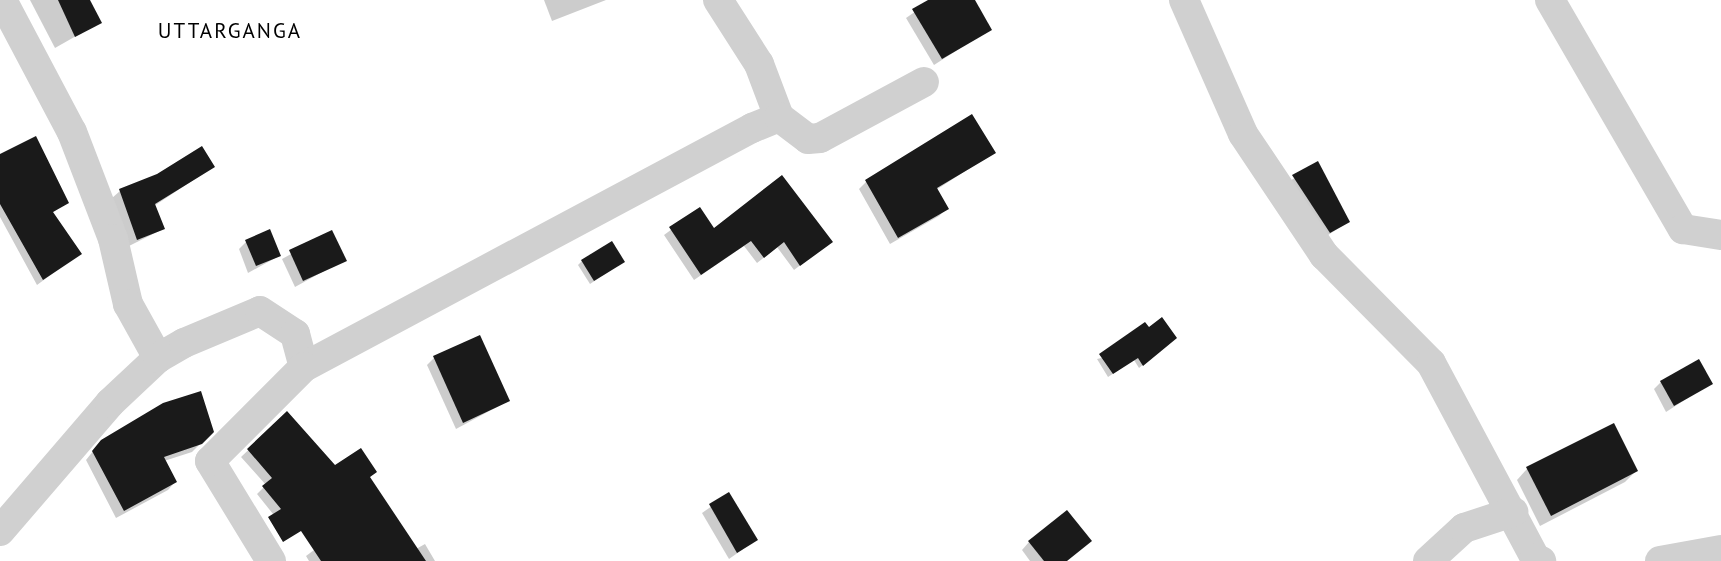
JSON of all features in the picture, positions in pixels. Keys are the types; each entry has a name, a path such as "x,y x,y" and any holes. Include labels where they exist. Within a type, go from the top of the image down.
{"street":[{"path":"2,0 72,132 113,239 128,304 158,358"},
{"path":"718,0 759,64 779,117 808,139 820,138 924,82"},
{"path":"1184,0 1243,134 1324,255 1431,363 1513,512 1535,558 1541,561"},
{"path":"1550,0 1683,229 1721,235"},
{"path":"271,561 211,461 304,366 779,117"},
{"path":"0,531 110,403 158,358 260,311 295,334 304,366"},
{"path":"1428,561 1464,528 1513,512"},
{"path":"1660,561 1721,550"}],"building":[{"path":"58,0 90,0 102,23 75,37"},
{"path":"928,0 975,0 992,30 942,59 912,9"},
{"path":"972,114 996,153 937,188 949,209 898,238 865,180"},
{"path":"36,136 69,203 53,212 82,254 43,280 0,204 0,154"},
{"path":"202,146 215,167 155,204 165,229 137,240 119,189 157,174"},
{"path":"1318,161 1350,222 1330,233 1292,175"},
{"path":"782,175 833,242 800,266 784,242 764,258 751,241 701,275 669,227 700,207 714,228"},
{"path":"270,229 281,256 256,266 245,240"},
{"path":"332,230 347,261 303,281 289,250"},
{"path":"612,241 625,262 594,281 581,260"},
{"path":"1162,317 1177,338 1143,366 1138,358 1113,374 1099,354 1145,322 1149,327"},
{"path":"480,335 510,401 463,423 433,356"},
{"path":"1699,359 1713,384 1674,406 1660,381"},
{"path":"201,391 214,432 202,444 164,457 177,482 124,511 92,451 101,440 163,403"},
{"path":"287,411 335,465 361,448 377,472 370,477 426,561 321,561 301,531 283,542 268,517 281,509 262,486 272,478 247,449"},
{"path":"1614,423 1638,471 1551,516 1526,467"},
{"path":"729,492 758,540 737,553 709,504"},
{"path":"1067,510 1092,541 1067,561 1044,561 1028,541"}],"district":[{"name":"UTTARGANGA","path":"230,31"}]}
